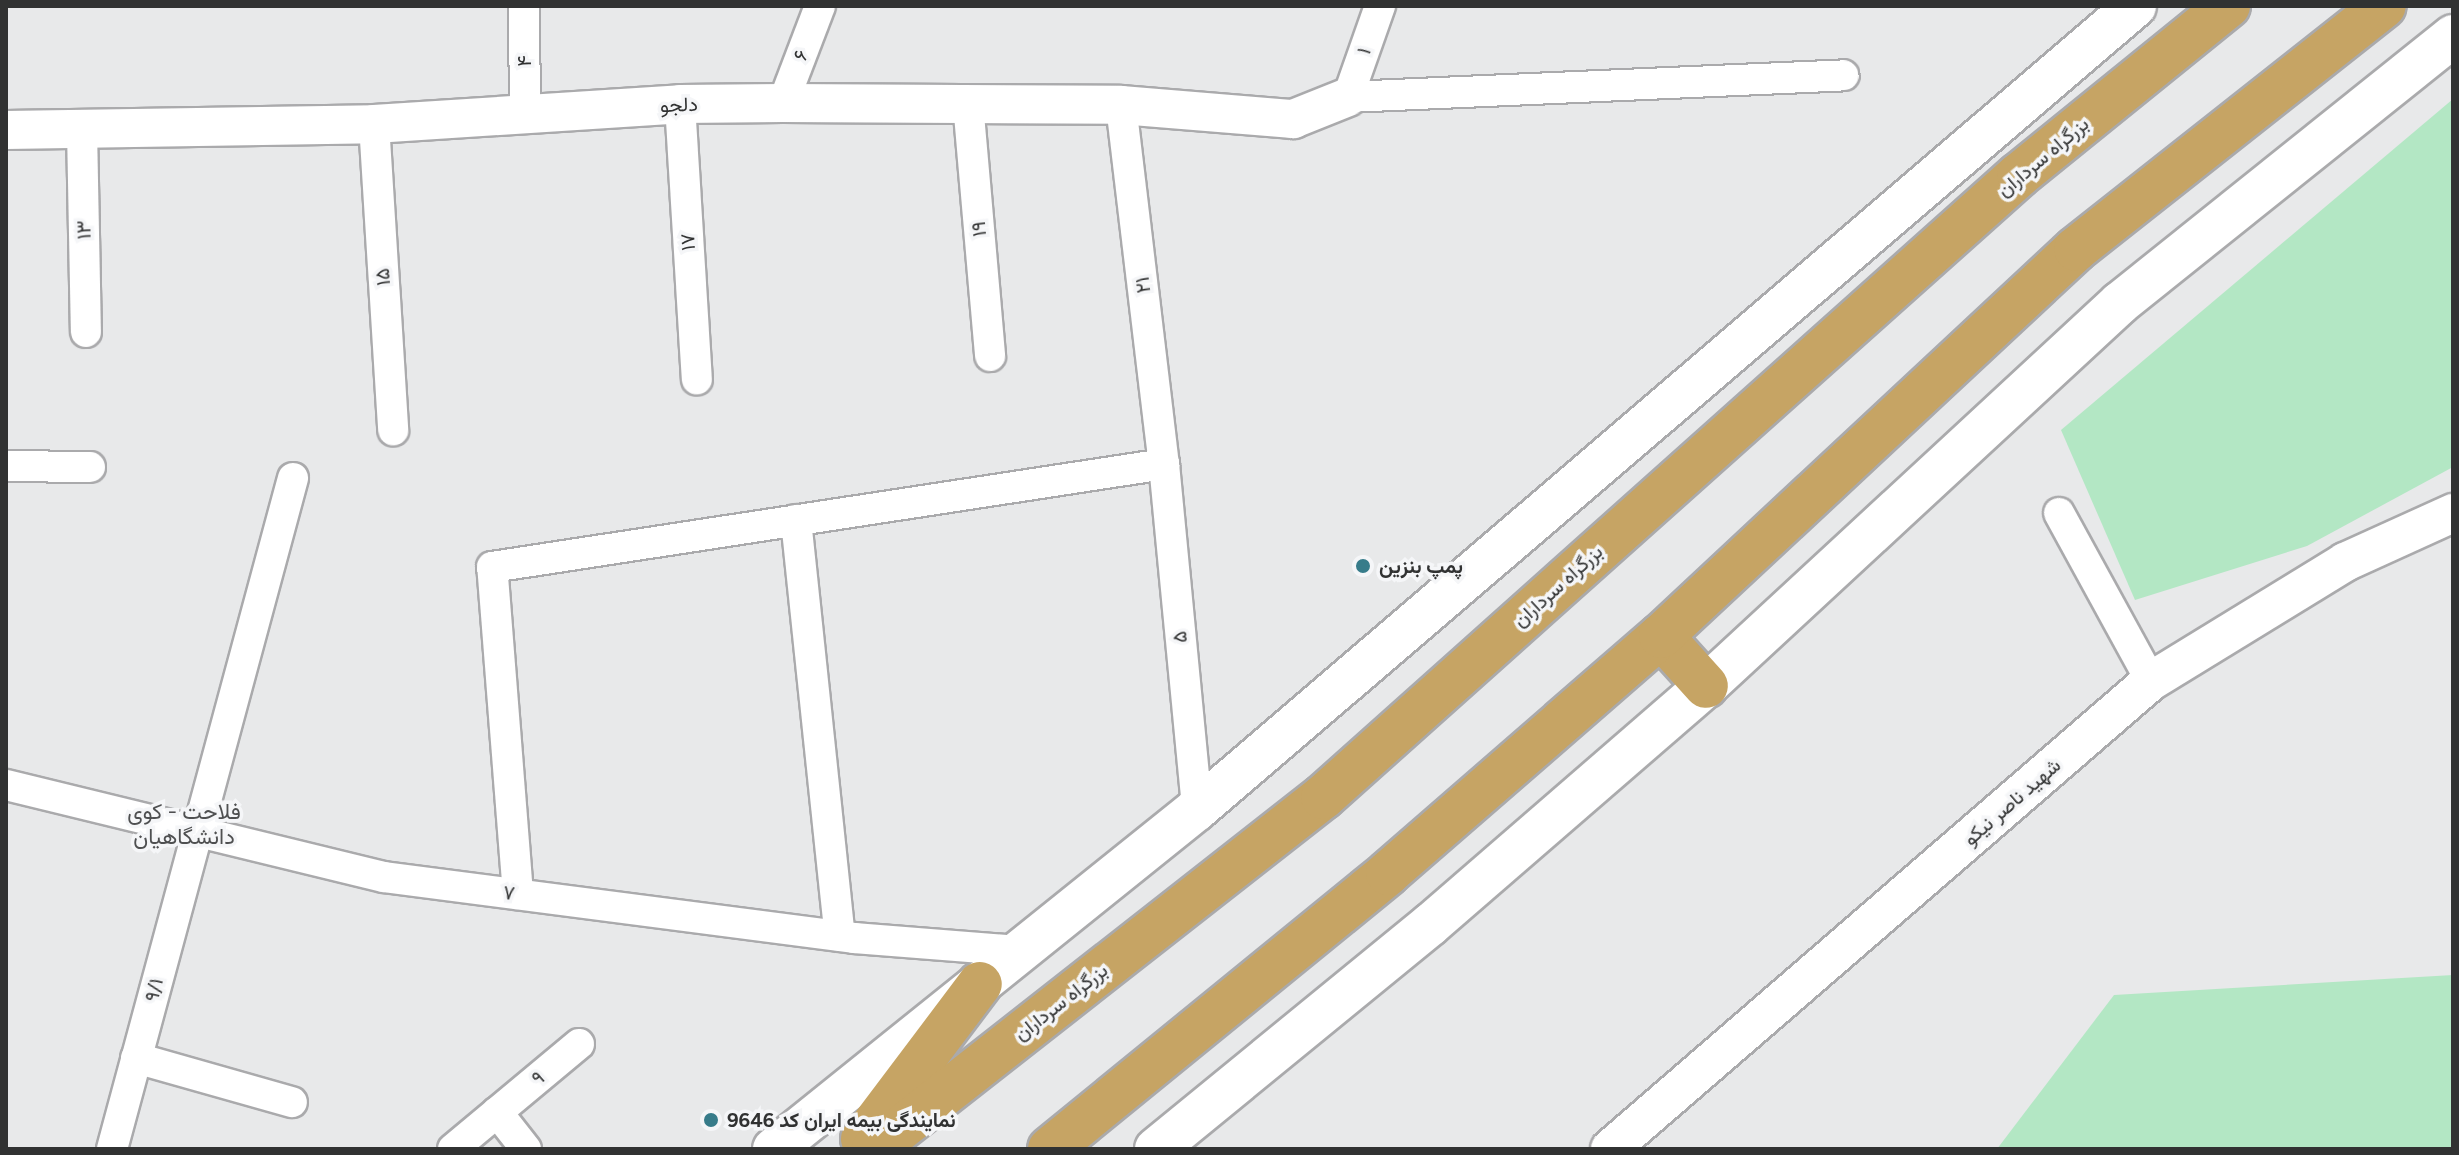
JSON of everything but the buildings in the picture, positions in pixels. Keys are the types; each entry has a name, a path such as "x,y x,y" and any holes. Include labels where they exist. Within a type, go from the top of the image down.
{"highway":[{"name":"بزرگراه سرداران","path":"874,1149 1323,797 2019,175 2228,6"},
{"path":"1050,1149 1388,873 1661,636 2076,249 2384,6"},
{"path":"1661,636 1706,686"},
{"path":"855,1149 980,984"}],"main road":[{"path":"774,1149 1197,809 2135,6"},
{"path":"1156,1149 1431,924 1706,686 2120,303 2453,36"}],"street":[{"name":"۴","path":"524,6 525,115"},
{"name":"۶","path":"783,103 820,6"},
{"name":"۱","path":"1348,97 1380,6"},
{"path":"1348,97 1844,75"},
{"name":"دلجو","path":"6,130 374,124 680,104 783,103 1121,105 1293,119 1348,97"},
{"name":"۱۹","path":"968,103 990,356"},
{"name":"۱۷","path":"680,104 697,379"},
{"name":"۲۱","path":"1121,105 1164,464"},
{"name":"۱۵","path":"374,124 393,430"},
{"name":"۱۳","path":"82,129 86,332"},
{"path":"518,894 492,567 1164,464"},
{"name":"۵","path":"1164,464 1197,809"},
{"path":"6,466 90,467"},
{"name":"۹/۱","path":"112,1149 195,831 293,478"},
{"path":"2059,513 2151,681"},
{"name":"شهید ناصر نیکو","path":"1610,1149 2151,681 2345,562 2453,513"},
{"path":"796,520 840,936"},
{"name":"۷","path":"6,785 384,877 840,936 1020,951"},
{"name":"۹","path":"453,1149 579,1044"},
{"path":"136,1058 292,1102"},
{"path":"497,1112 526,1149"}],"green space":[{"path":"2453,99 2453,467 2307,546 2135,600 2061,430"},
{"path":"2453,975 2453,1149 1997,1149 2114,995"}],"place":[{"name":"پمپ بنزین","path":"1363,566"},
{"name":"نمایندگی بیمه ایران کد 9646","path":"711,1120"}],"district":[{"name":"فلاحت - کوی دانشگاهیان","path":"184,824"}]}
